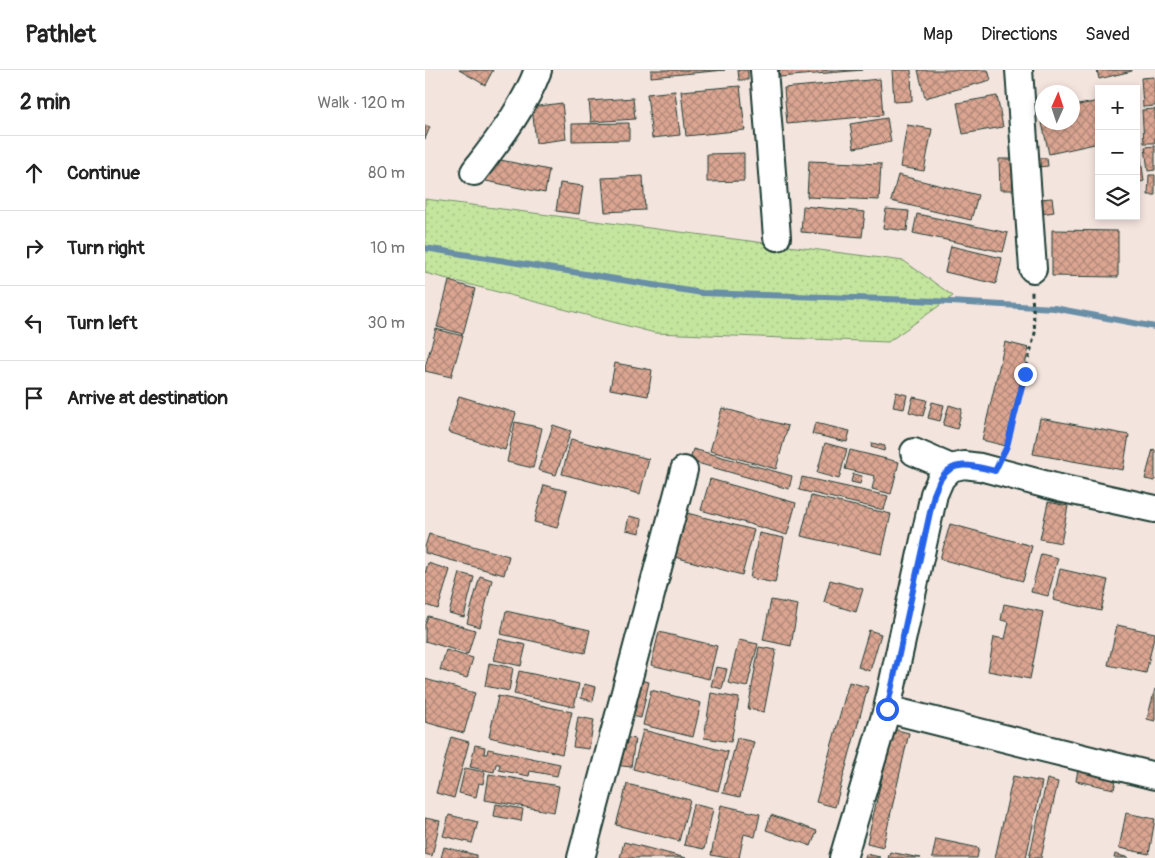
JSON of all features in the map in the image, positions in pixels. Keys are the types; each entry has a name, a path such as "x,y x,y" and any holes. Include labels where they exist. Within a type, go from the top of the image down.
{"street":[{"path":"473,172 508,127 534,82 538,70"},
{"path":"764,70 777,237"},
{"path":"1019,70 1033,269"},
{"path":"914,452 951,468"},
{"path":"843,858 887,709 934,494 941,478 951,468 964,465 980,467 1059,488 1155,509"},
{"path":"581,858 684,470"},
{"path":"887,709 1155,776"}],"path":[{"path":"995,471 1007,446 1035,333 1032,296"}],"green space":[{"path":"425,199 904,261 953,296 888,342 655,333 425,273"}],"building":[{"path":"459,70 493,70 485,85"},
{"path":"651,70 725,70 651,77"},
{"path":"738,70 748,70 748,80 739,80"},
{"path":"779,70 863,70 780,77"},
{"path":"892,70 911,70 912,101 894,102"},
{"path":"918,70 988,70 991,80 925,98"},
{"path":"1097,70 1132,70 1132,71 1099,79"},
{"path":"1154,77 1155,106 1143,107 1141,78"},
{"path":"880,79 883,115 787,124 784,88"},
{"path":"740,86 745,130 686,136 681,91"},
{"path":"675,91 680,135 652,138 647,94"},
{"path":"997,96 1003,127 963,134 957,103"},
{"path":"633,98 635,119 591,122 589,101"},
{"path":"1095,102 1095,144 1049,154 1044,130 1080,130 1080,105"},
{"path":"562,103 566,139 536,143 532,107"},
{"path":"1155,109 1155,143 1144,143 1142,110"},
{"path":"887,118 891,142 854,148 850,124"},
{"path":"629,123 629,140 572,141 572,124"},
{"path":"425,125 430,127 425,139"},
{"path":"907,125 932,129 924,171 900,167"},
{"path":"1155,146 1155,170 1148,171 1145,147"},
{"path":"1140,152 1144,181 1140,182"},
{"path":"744,153 744,181 707,182 707,154"},
{"path":"491,158 549,170 545,193 486,181"},
{"path":"1037,158 1047,158 1048,166 1038,167"},
{"path":"999,159 1012,159 1013,190 1000,190"},
{"path":"809,161 881,164 879,200 807,197"},
{"path":"898,175 978,195 971,220 891,201"},
{"path":"1149,175 1155,175 1155,195 1148,195"},
{"path":"643,176 645,210 605,212 602,178"},
{"path":"560,183 583,186 579,214 556,211"},
{"path":"1052,198 1054,212 1042,214 1039,199"},
{"path":"803,206 865,212 862,237 801,232"},
{"path":"886,209 909,211 907,231 883,228"},
{"path":"917,214 1008,233 1003,252 913,233"},
{"path":"1052,230 1118,231 1118,277 1052,276"},
{"path":"951,246 1002,258 996,284 945,272"},
{"path":"449,281 475,289 463,334 437,327"},
{"path":"436,329 463,336 451,377 425,371"},
{"path":"1005,342 1029,348 1006,446 982,440"},
{"path":"615,363 652,370 648,396 610,389"},
{"path":"896,392 907,395 904,409 893,407"},
{"path":"459,396 516,413 505,450 448,432"},
{"path":"913,397 927,400 923,416 909,412"},
{"path":"932,402 944,405 940,421 928,418"},
{"path":"949,405 962,409 957,429 943,425"},
{"path":"722,408 788,426 776,469 710,451"},
{"path":"1040,418 1129,435 1123,470 1033,454"},
{"path":"515,422 542,428 533,468 507,462"},
{"path":"815,423 850,431 847,442 812,434"},
{"path":"553,425 571,431 556,475 538,470"},
{"path":"571,439 649,459 640,494 562,474"},
{"path":"825,443 847,449 839,479 817,473"},
{"path":"872,443 885,446 884,451 871,447"},
{"path":"693,449 792,476 789,489 690,461"},
{"path":"1153,449 1155,450 1155,481 1145,479"},
{"path":"850,450 899,462 891,494 872,489 875,476 845,469"},
{"path":"853,474 862,476 860,484 851,482"},
{"path":"802,477 888,496 884,510 799,490"},
{"path":"710,479 796,503 787,535 701,510"},
{"path":"544,485 567,491 557,528 534,522"},
{"path":"811,496 891,514 882,554 801,536"},
{"path":"1048,502 1068,506 1061,543 1040,539"},
{"path":"679,511 754,530 742,575 667,555"},
{"path":"629,516 642,519 640,533 626,530"},
{"path":"950,524 1032,546 1023,581 940,559"},
{"path":"759,533 784,538 775,583 750,578"},
{"path":"429,534 509,556 504,575 425,553"},
{"path":"1041,554 1058,558 1048,596 1031,592"},
{"path":"428,563 450,570 438,609 425,605 425,573"},
{"path":"1060,569 1108,580 1101,611 1053,600"},
{"path":"460,573 474,577 464,617 449,613"},
{"path":"480,576 492,580 480,627 467,623"},
{"path":"830,580 863,589 856,612 824,602"},
{"path":"771,600 798,605 791,646 763,640"},
{"path":"1004,604 1043,612 1030,679 988,671 994,637 1005,639 1009,622 1001,620"},
{"path":"506,611 590,630 585,653 501,634"},
{"path":"428,616 475,630 468,654 425,641 425,624"},
{"path":"1117,625 1155,633 1146,673 1108,665"},
{"path":"869,630 881,634 870,671 858,667"},
{"path":"659,632 717,646 709,679 651,665"},
{"path":"499,639 526,645 521,666 494,660"},
{"path":"739,640 758,644 747,687 728,683"},
{"path":"759,647 776,650 764,712 748,709"},
{"path":"446,650 473,658 467,678 440,670"},
{"path":"489,663 513,668 509,691 485,686"},
{"path":"716,667 727,669 722,689 711,686"},
{"path":"519,671 579,684 574,707 514,694"},
{"path":"425,679 475,693 464,733 425,722"},
{"path":"635,679 649,682 641,718 627,715"},
{"path":"849,682 868,687 835,807 816,802"},
{"path":"584,684 596,687 593,701 581,698"},
{"path":"1155,689 1155,721 1147,719"},
{"path":"651,690 701,703 693,737 643,725"},
{"path":"711,693 739,698 731,742 704,738"},
{"path":"498,696 572,712 562,754 489,737"},
{"path":"578,717 594,720 589,749 573,747"},
{"path":"893,729 909,733 883,847 867,843"},
{"path":"643,730 728,752 718,791 633,769"},
{"path":"618,736 635,739 631,767 614,765"},
{"path":"451,737 469,742 454,798 436,793"},
{"path":"737,738 754,742 740,797 723,793"},
{"path":"475,745 485,747 484,754 487,754 488,749 560,764 557,776 530,771 529,776 499,770 500,764 496,764 494,772 470,767"},
{"path":"465,768 485,772 483,784 479,783 476,797 459,793"},
{"path":"1078,769 1117,777 1114,789 1076,781"},
{"path":"489,774 559,786 554,812 485,800"},
{"path":"1013,776 1042,782 1026,858 995,858"},
{"path":"1047,779 1058,782 1041,858 1029,858"},
{"path":"627,784 690,800 679,841 616,825"},
{"path":"496,804 523,809 521,821 494,816"},
{"path":"693,804 713,809 704,849 684,845"},
{"path":"721,805 760,814 755,837 744,834 739,858 711,855"},
{"path":"1126,813 1155,819 1149,854 1119,848"},
{"path":"449,815 478,822 472,843 443,836"},
{"path":"771,815 817,831 811,846 766,830"},
{"path":"425,818 440,821 432,856 425,854"},
{"path":"936,839 979,848 977,858 932,858"},
{"path":"624,842 686,858 620,858"},
{"path":"444,847 476,855 476,858 441,858"},
{"path":"890,852 915,857 921,858 888,858"},
{"path":"866,854 880,857 865,858"},
{"path":"1115,854 1129,858 1114,858"}],"waterway":[{"path":"425,248 702,293 916,300 1054,308 1155,327"}],"route":[{"path":"887,709 934,494 941,478 951,468 964,465 995,471 1007,446 1025,374"}]}
